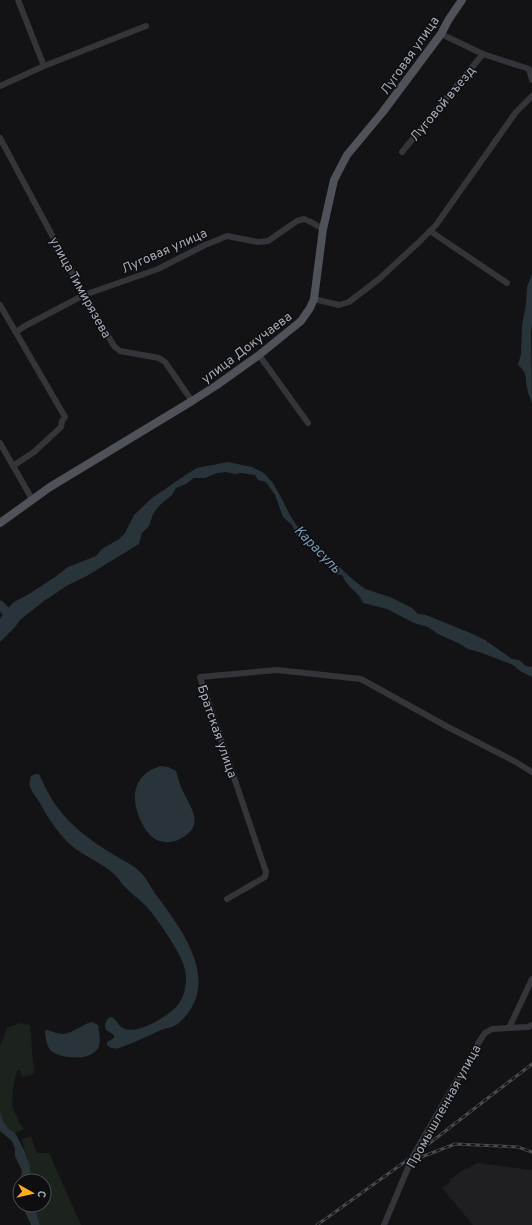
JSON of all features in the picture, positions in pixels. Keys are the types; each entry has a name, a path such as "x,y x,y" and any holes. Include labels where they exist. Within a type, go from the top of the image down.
{"main road":[{"name":"Луговая улица","path":"314,299 323,229 334,180 347,155 382,113 441,34 462,0"},
{"name":"улица Докучаева","path":"0,523 32,499 74,471 192,401 260,355 301,321 308,312 314,299"}],"street":[{"path":"18,0 44,66"},
{"path":"0,86 44,66 146,26"},
{"path":"441,34 483,54 531,67 532,80"},
{"name":"Луговой въезд","path":"402,152 483,54"},
{"path":"314,299 339,305 350,302 379,279 430,232 516,112 532,96"},
{"name":"улица Тимирязева","path":"0,138 2,149 114,346 120,351 160,358 165,362 192,401"},
{"name":"Луговая улица","path":"16,332 84,295 158,269 205,245 227,236 258,242 268,241 297,221 304,219 323,229"},
{"path":"430,232 507,283"},
{"path":"0,305 65,417 62,421 61,427 58,430 34,452 13,466"},
{"path":"260,355 308,423"},
{"path":"0,443 32,499"},
{"name":"Братская улица","path":"227,899 265,877 266,872 200,677 277,670 361,679 532,772"},
{"path":"509,1028 532,979"},
{"name":"Промышленная улица","path":"384,1225 413,1156 485,1033 492,1029 528,1027 532,1025"}],"shaded area":[{"path":"20,1023 30,1025 34,1074 22,1077 20,1070 17,1070 12,1105 18,1117 19,1123 24,1129 15,1133 4,1124 0,1112 0,1045 7,1028"},
{"path":"31,1136 37,1153 49,1153 81,1225 40,1225 36,1213 52,1213 52,1173 29,1173 22,1139"},
{"path":"477,1163 532,1170 532,1225 473,1225 442,1188 450,1182 449,1180 466,1168 467,1169"}],"water":[{"path":"532,274 532,403 527,390 525,373 518,365 521,354 522,325 526,304 527,287"},
{"name":"Карасуль","path":"228,462 252,467 264,473 273,483 297,526 350,577 365,589 390,597 412,608 418,614 426,615 485,640 512,659 519,660 526,666 532,667 532,677 520,671 513,665 468,649 438,634 428,627 414,623 387,609 363,603 342,575 336,574 316,552 308,547 303,539 297,536 292,525 283,517 275,495 266,482 258,480 255,475 241,473 235,474 225,472 217,473 205,478 194,478 186,484 176,488 172,495 160,505 153,514 149,526 142,533 139,544 85,577 68,585 44,601 20,620 0,642 0,619 5,611 14,602 29,594 68,567 96,556 102,549 119,539 125,533 134,515 152,498 187,474 197,468"},
{"path":"161,766 168,767 176,771 181,787 194,816 195,823 187,835 172,842 161,841 150,835 140,819 135,802 135,794 140,780 145,774"},
{"path":"39,774 55,804 74,826 110,853 132,865 142,874 187,941 194,958 198,974 198,991 192,1007 176,1025 116,1049 107,1045 107,1042 114,1038 114,1035 105,1028 105,1023 110,1017 123,1028 129,1030 136,1029 152,1024 167,1015 177,1006 180,1002 185,987 186,976 184,966 173,944 147,907 110,871 100,863 77,850 57,830 30,787 31,776"},
{"path":"92,1022 98,1025 100,1041 96,1051 91,1055 77,1058 62,1056 51,1051 46,1041 45,1031 47,1030 63,1034"},
{"path":"0,1112 4,1123 15,1133 24,1150 30,1166 30,1173 22,1173 15,1156 15,1149 12,1141 0,1131"},
{"path":"25,1213 36,1213 40,1225 31,1225"}],"waterway":[{"path":"0,605 12,618"}],"railway":[{"path":"317,1225 413,1156 532,1064"},
{"path":"411,1161 455,1144 518,1147 532,1152"}]}
